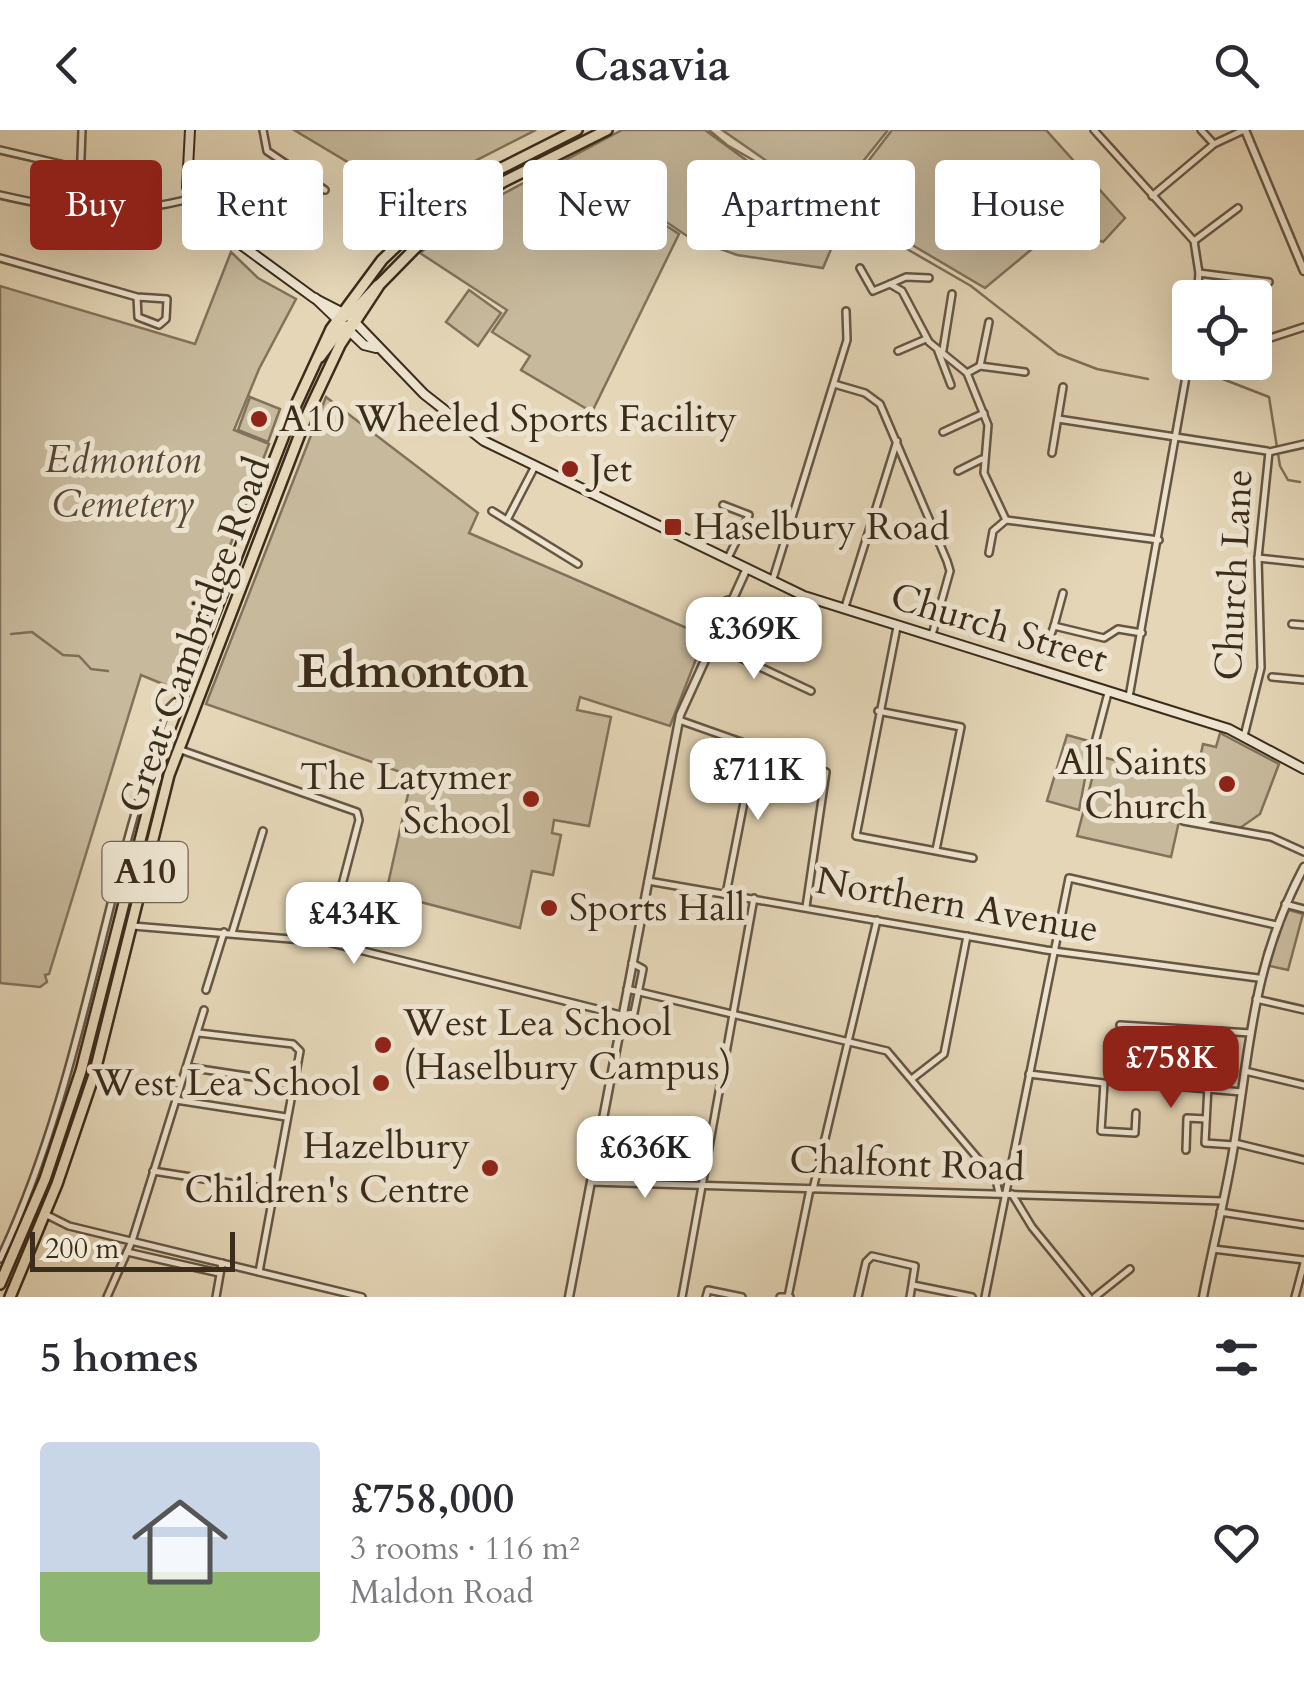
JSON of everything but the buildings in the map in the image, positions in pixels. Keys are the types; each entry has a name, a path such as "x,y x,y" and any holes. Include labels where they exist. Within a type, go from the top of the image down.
{"highway":[{"name":"A10","path":"346,321 382,260 445,203 496,170 576,130"},
{"name":"A10","path":"346,321 422,240 469,203 607,130"},
{"name":"Great Cambridge Road","path":"0,1284 62,1129 155,772 178,706 281,442 318,358 346,321"},
{"name":"Great Cambridge Road","path":"10,1297 46,1214 94,1075 178,749 346,321"},
{"path":"270,471 283,476"}],"main road":[{"path":"190,130 190,160"},
{"name":"Church Street","path":"248,250 346,321 364,344 376,348 484,441 534,468 772,582 844,610 1129,696 1244,736 1304,769"}],"street":[{"path":"82,130 82,160"},
{"path":"263,130 267,151 325,190"},
{"path":"1094,130 1194,241 1198,280"},
{"path":"1201,130 1214,144"},
{"path":"1152,196 1214,144 1245,130 1304,272"},
{"path":"0,150 43,160"},
{"path":"0,194 30,201"},
{"path":"1194,241 1238,208"},
{"path":"0,258 137,296 168,299 166,319 159,325 138,317 137,296"},
{"path":"860,268 874,291 906,277 929,278"},
{"path":"1199,273 1254,280"},
{"path":"890,284 902,291 926,339 968,373 988,426 982,459 1006,520"},
{"path":"951,385 940,349 952,294"},
{"path":"772,582 847,340 846,311"},
{"path":"980,366 989,322"},
{"path":"1272,337 1304,327"},
{"path":"898,351 926,339"},
{"path":"968,373 980,366 1025,372"},
{"path":"1129,696 1186,380"},
{"path":"834,384 875,398 898,440 950,571 932,634"},
{"path":"1052,453 1062,387"},
{"path":"943,432 984,413"},
{"path":"1058,419 1270,451"},
{"path":"844,610 898,440"},
{"name":"Church Lane","path":"1244,736 1261,668 1258,558 1270,451 1304,444"},
{"path":"958,471 982,459"},
{"path":"506,520 534,468"},
{"path":"723,505 749,515 728,558"},
{"path":"492,512 578,564"},
{"path":"988,553 994,531 1006,520 1159,540"},
{"path":"1258,558 1304,563"},
{"path":"569,1297 680,720 747,568"},
{"path":"1044,654 1064,593"},
{"path":"897,624 856,836 973,858"},
{"path":"1292,624 1304,625"},
{"path":"1054,626 1104,638 1118,629 1142,633"},
{"path":"711,644 812,690"},
{"path":"1272,677 1304,680"},
{"path":"1090,758 1109,690"},
{"path":"878,711 961,727 936,850"},
{"path":"680,720 826,772 806,907"},
{"path":"726,894 755,746"},
{"path":"178,749 357,812 359,820 327,942"},
{"path":"1183,821 1272,837 1304,852"},
{"path":"206,990 263,831"},
{"path":"1202,1297 1234,1144 1258,978 1276,925 1304,867"},
{"path":"985,1297 1069,878 1276,925"},
{"name":"Northern Avenue","path":"648,881 1054,951 1258,978"},
{"path":"682,1297 730,1013 754,898"},
{"path":"1285,904 1304,909"},
{"path":"780,1297 789,1297 878,920"},
{"path":"133,926 327,942 622,1015 633,1015 638,991 642,967 632,963"},
{"path":"914,1078 944,1054 968,936"},
{"path":"626,989 887,1052 914,1078 1092,1297 1130,1269"},
{"path":"0,1258 52,1129 98,990"},
{"path":"1256,999 1304,1010"},
{"path":"107,1297 132,1242 204,1010"},
{"path":"1120,1025 1251,1034"},
{"path":"199,1033 293,1044 300,1051 259,1272"},
{"path":"187,1067 294,1083"},
{"path":"1245,1071 1304,1086"},
{"path":"1029,1074 1104,1083 1101,1131 1135,1133 1136,1114"},
{"path":"1162,1085 1208,1086 1242,1092"},
{"path":"1208,1086 1205,1143 1234,1144 1304,1160"},
{"path":"176,1100 288,1117"},
{"path":"1186,1150 1187,1118 1206,1118"},
{"path":"153,1171 274,1190"},
{"name":"Chalfont Road","path":"590,1182 1223,1200"},
{"path":"1220,1212 1304,1225"},
{"path":"46,1214 132,1242 362,1297"},
{"path":"0,1234 10,1238"},
{"path":"1212,1248 1304,1261 1295,1297"},
{"path":"127,1252 219,1273"},
{"path":"174,1262 178,1252"},
{"path":"858,1297 866,1262 872,1256 914,1264 910,1297"},
{"path":"216,1297 222,1263"},
{"path":"912,1285 972,1297"},
{"path":"706,1297 708,1290 742,1297"}],"green space":[{"path":"294,130 536,130 477,160 344,160"},
{"path":"622,130 705,130 746,160 687,160 687,236 667,223 667,160 566,160"},
{"path":"722,130 888,130 864,160 765,160"},
{"path":"892,130 1046,130 1073,160 935,160 935,250 1031,250 985,288 915,247 915,160 869,160"},
{"path":"523,183 523,250 667,250 667,226 679,234 592,412 521,370 530,356 492,332 507,310 420,253 503,250 503,194"},
{"path":"1100,190 1125,218 1100,241"},
{"path":"723,250 831,250 823,268"},
{"name":"Edmonton Cemetery","path":"231,252 258,278 296,299 259,369 234,430 269,444 175,689 141,675 49,974 45,975 47,982 40,987 0,983 0,286 195,344"},
{"path":"469,290 501,313 478,346 446,322"},
{"name":"A10 Wheeled Sports Facility","path":"250,397 280,409 268,442 238,430"},
{"path":"326,397 478,513 469,533 705,636 670,726 580,697 577,710 611,717 589,826 554,820 552,833 561,835 553,875 532,871 520,928 386,893 412,776 206,704"},
{"path":"1220,733 1279,764 1260,814 1240,828 1180,817 1171,857 1077,836 1098,756 1187,778 1197,772 1203,744 1216,747"},
{"path":"1067,735 1092,742 1079,810 1047,801"},
{"path":"1286,909 1303,914 1288,970 1265,965"}],"waterway":[{"path":"709,130 727,145 971,286 1058,354 1097,369 1148,379"},
{"path":"1225,380 1269,397 1280,466 1288,480 1300,482"},
{"path":"11,634 32,632 63,655 79,656 91,669 108,671"}],"place":[{"name":"A10 Wheeled Sports Facility","path":"259,419"},
{"name":"Jet","path":"570,469"},
{"name":"Haselbury Road","path":"673,527"},
{"name":"All Saints Church","path":"1227,784"},
{"name":"The Latymer School","path":"531,799"},
{"name":"Sports Hall","path":"549,908"},
{"name":"West Lea School (Haselbury Campus)","path":"383,1045"},
{"name":"West Lea School","path":"381,1083"},
{"name":"Hazelbury Children's Centre","path":"490,1168"}],"district":[{"name":"Edmonton","path":"413,671"}]}
